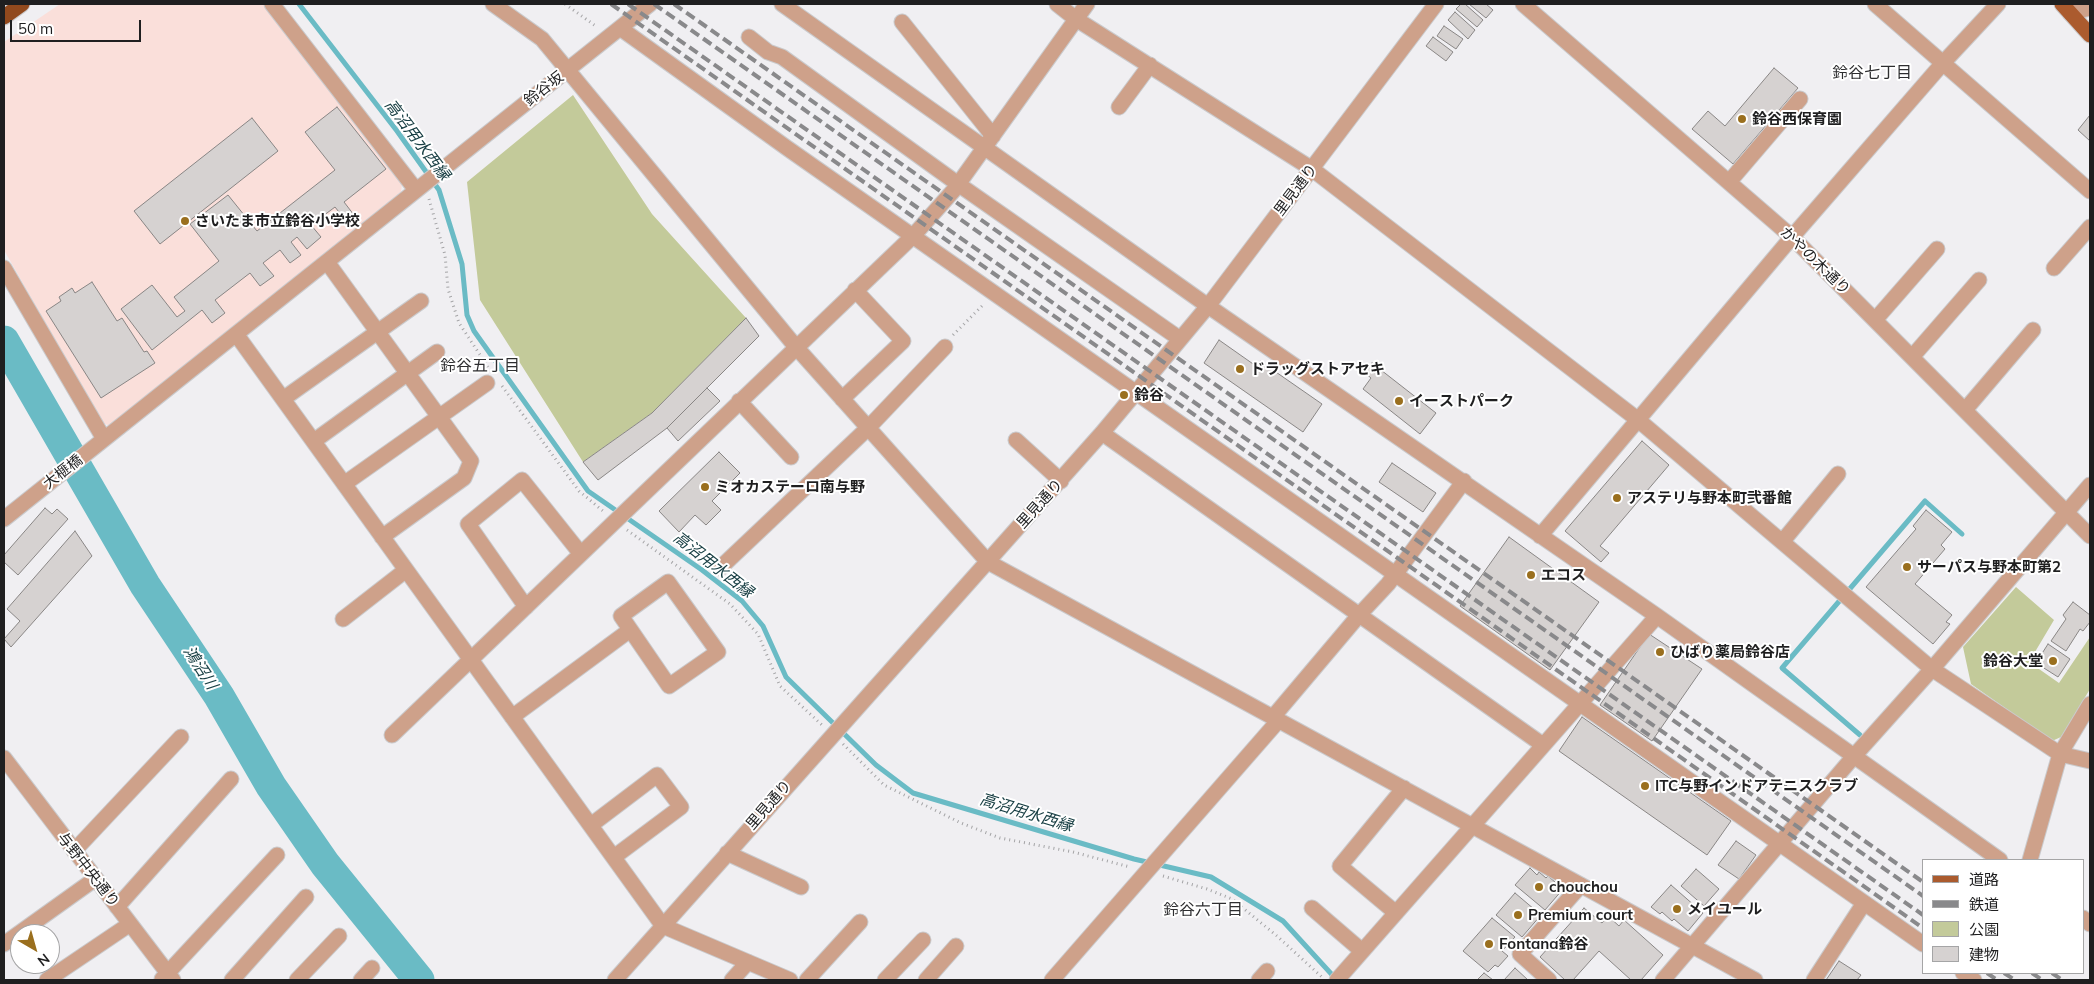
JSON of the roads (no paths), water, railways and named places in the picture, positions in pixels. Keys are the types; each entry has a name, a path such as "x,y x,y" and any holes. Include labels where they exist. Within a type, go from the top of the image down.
{"highway":[{"path":"4,16 22,4"}],"main road":[{"path":"2066,8 2090,35"}],"street":[{"path":"272,4 420,187"},
{"path":"492,4 542,39 796,347 988,562 1755,980"},
{"name":"鈴谷坂","path":"236,334 650,4"},
{"path":"782,4 989,142 1208,306 1464,481 1855,755 1999,859"},
{"path":"1057,4 1076,19 1312,169 1637,419 1932,670 2060,754 2090,761"},
{"path":"392,735 913,236 958,184 1087,4"},
{"name":"里見通り","path":"615,980 844,720 1061,481 1102,433 1208,306 1436,4"},
{"name":"かやの木通り","path":"1523,4 1792,237 2090,536"},
{"path":"1875,4 2090,191"},
{"path":"1540,536 1792,237 1942,63 1998,4"},
{"path":"2066,8 2090,8"},
{"path":"902,22 989,142"},
{"path":"615,32 787,148 995,293 1922,943"},
{"path":"749,37 768,52 782,57 958,184 1180,339"},
{"path":"1119,108 1150,65"},
{"path":"1728,182 1800,99"},
{"path":"2054,268 2090,227"},
{"path":"1876,320 1937,249"},
{"path":"327,262 471,461 464,478 382,536"},
{"path":"4,268 103,440"},
{"path":"1912,357 1979,280"},
{"path":"842,399 902,340 855,290"},
{"path":"283,398 421,301"},
{"path":"1965,410 2033,330"},
{"path":"236,334 663,926 790,980"},
{"name":"大榧橋","path":"4,519 236,334"},
{"path":"720,568 868,428 945,347"},
{"path":"314,441 437,352"},
{"path":"344,484 493,379"},
{"path":"739,401 791,457"},
{"path":"1102,433 1543,745"},
{"path":"1016,440 1061,481"},
{"path":"1782,542 1838,474"},
{"path":"526,607 468,524 522,480 581,554"},
{"path":"1052,980 1147,872 1276,719 1360,614 1396,574 1464,481"},
{"path":"1663,980 1855,755 1932,670 2090,485"},
{"path":"343,619 406,570"},
{"path":"668,582 718,652 669,686 630,630 621,616 668,582"},
{"path":"1339,977 1657,616"},
{"path":"512,717 630,630"},
{"path":"2030,859 2060,754 2090,704"},
{"path":"74,851 181,737"},
{"name":"与野中央通り","path":"4,758 130,924 167,978"},
{"path":"591,826 657,775 681,807 614,857"},
{"path":"116,907 231,779"},
{"path":"1396,913 1340,866 1404,788"},
{"path":"727,853 801,887"},
{"path":"167,978 277,855"},
{"path":"4,944 95,880"},
{"path":"1549,980 1520,954 1581,885"},
{"path":"232,980 306,897"},
{"path":"1814,980 1864,903"},
{"path":"1312,908 1362,951"},
{"path":"807,980 860,922"},
{"path":"47,980 130,924"},
{"path":"297,980 339,936"},
{"path":"886,980 923,940"},
{"path":"926,980 956,946"},
{"path":"732,980 748,962"},
{"path":"361,980 372,968"}],"waterway":[{"name":"高沼用水西縁","path":"299,4 397,131 439,190 462,264 467,315 474,331 588,491 702,570 742,601 763,626 786,677 876,765 913,793 1134,859 1211,877 1283,921 1335,978"},
{"name":"鴻沼川","path":"4,341 145,585 219,696 271,786 325,864 419,980"},
{"path":"1860,735 1782,668 1925,501 1962,534"}],"railway":[{"path":"611,4 1922,927"},
{"path":"628,4 1922,914"},
{"path":"654,4 1922,895"},
{"path":"674,4 1922,881"},
{"path":"1988,974 1997,980"},
{"path":"2006,974 2015,980"},
{"path":"2033,974 2042,980"},
{"path":"2053,974 2062,980"}],"place":[{"name":"鈴谷西保育園","path":"1742,119"},
{"name":"さいたま市立鈴谷小学校","path":"185,221"},
{"name":"ドラッグストアセキ","path":"1240,369"},
{"name":"鈴谷","path":"1124,395"},
{"name":"イーストパーク","path":"1399,401"},
{"name":"ミオカステーロ南与野","path":"705,487"},
{"name":"アステリ与野本町弐番館","path":"1617,498"},
{"name":"サーパス与野本町第2","path":"1907,567"},
{"name":"エコス","path":"1531,575"},
{"name":"ひばり薬局鈴谷店","path":"1660,652"},
{"name":"鈴谷大堂","path":"2053,661"},
{"name":"ITC与野インドアテニスクラブ","path":"1645,786"},
{"name":"chouchou","path":"1539,887"},
{"name":"メイユール","path":"1677,909"},
{"name":"Premium court","path":"1518,915"},
{"name":"Fontana鈴谷","path":"1489,944"}],"district":[{"name":"鈴谷七丁目","path":"1872,73"},
{"name":"鈴谷五丁目","path":"480,366"},
{"name":"鈴谷六丁目","path":"1203,910"}]}
